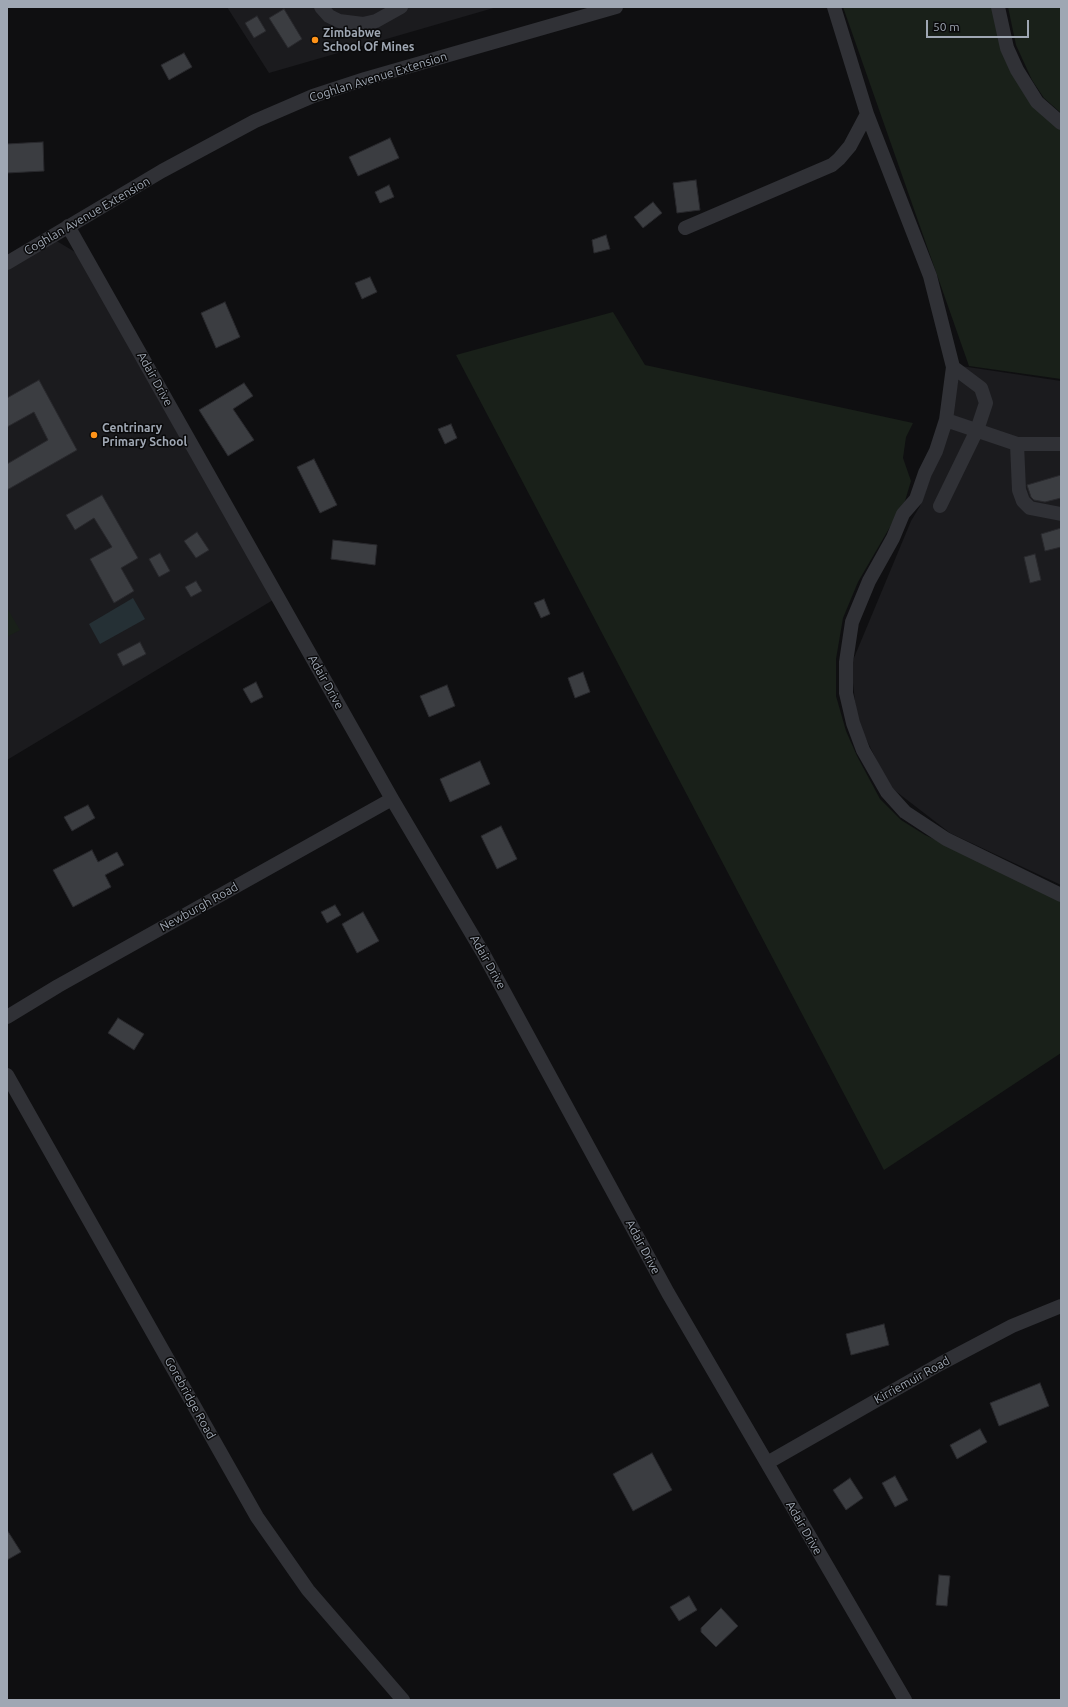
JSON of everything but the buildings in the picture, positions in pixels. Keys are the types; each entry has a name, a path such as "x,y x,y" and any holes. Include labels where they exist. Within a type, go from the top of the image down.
{"street":[{"path":"321,7 329,16 339,21 364,24 376,21 401,7"},
{"name":"Coghlan Avenue Extension","path":"7,263 162,172 255,121 313,96 365,79 616,7"},
{"path":"834,7 867,114 930,276 953,367 946,420 936,451 925,473 916,499 903,514 893,538 869,581 852,622 846,670 846,693 851,716 863,750 887,792 905,812 946,839 1061,894"},
{"path":"998,7 1007,48 1016,70 1037,102 1061,123"},
{"path":"685,228 832,164 839,159 850,146 867,114"},
{"name":"Adair Drive","path":"68,226 392,799 483,953 668,1293 904,1700"},
{"path":"940,506 977,430 986,403 981,388 953,367"},
{"path":"946,420 1017,444 1061,444"},
{"path":"1017,444 1019,490 1024,501 1030,508 1061,514"},
{"name":"Newburgh Road","path":"7,1017 58,986 392,799"},
{"name":"Gorebridge Road","path":"7,1075 257,1517 308,1590 403,1700"},
{"name":"Kirriemuir Road","path":"767,1463 940,1364 1012,1326 1061,1306"}],"shaded area":[{"name":"Zimbabwe School Of Mines","path":"227,7 497,7 269,73"},
{"path":"843,7 992,7 1001,50 1061,129 1061,379 969,366"},
{"path":"1008,7 1061,7 1061,113 1044,98 1032,80 1016,45"},
{"name":"Centrinary Primary School","path":"55,240 80,255 273,600 7,760 7,269"},
{"path":"613,312 645,365 913,423 906,437 903,458 911,481 905,501 858,582 843,618 836,659 836,696 846,731 857,756 880,799 901,820 925,835 1061,897 1061,1053 884,1170 456,355"},
{"path":"961,366 1061,381 1061,885 950,833 889,786 857,720 851,665 911,521 920,506 949,427"},
{"path":"133,598 145,619 100,644 89,624"},
{"path":"7,608 20,630 7,637"}],"place":[{"name":"Zimbabwe School Of Mines","path":"315,40"},
{"name":"Centrinary Primary School","path":"94,435"}]}
